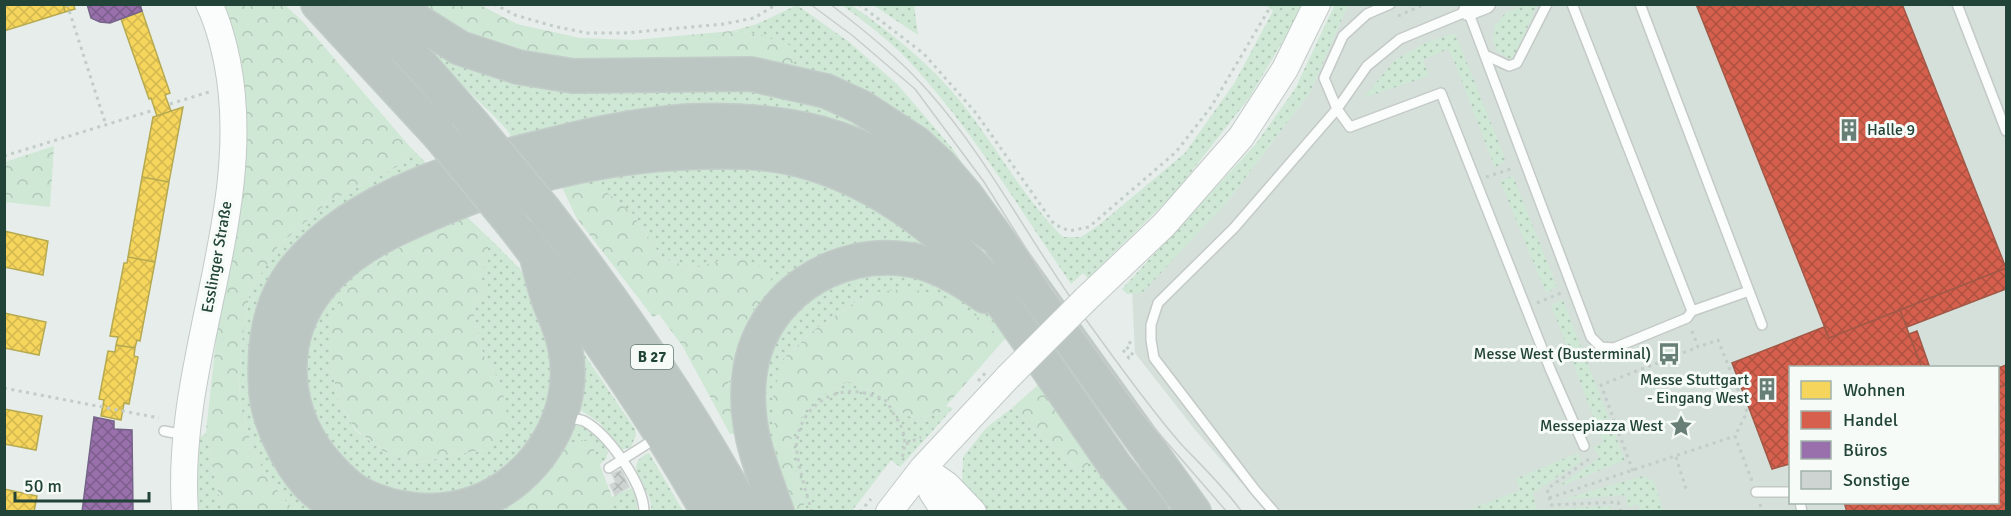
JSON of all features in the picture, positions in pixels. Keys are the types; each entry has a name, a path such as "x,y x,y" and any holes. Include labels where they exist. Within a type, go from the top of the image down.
{"highway":[{"name":"B 27","path":"318,4 439,135 536,254 601,342 662,434 708,512"},
{"name":"B 27","path":"361,4 423,67 545,211 635,332 689,414 745,512"},
{"path":"390,4 460,48 518,67 573,76 752,74 826,91 861,107 916,143 941,166 966,195 1194,512"},
{"path":"346,512 309,484 290,457 267,408 264,360 268,328 279,296 298,266 323,241 361,213 408,190 471,165 619,129 688,121 738,121 784,126 812,132 861,148 897,166 994,236"},
{"path":"536,254 548,298 566,349 567,381 560,416 546,447 519,478 480,501 460,508 432,511 404,509 378,501 361,494 340,478 307,438 296,413 290,385 290,357 295,332 303,310 336,267 362,247 390,231 501,186 619,158 667,153 735,151 763,153 815,164 854,180 912,212 960,252 986,279 1116,467 1152,512"},
{"path":"777,512 753,445 748,406 749,379 753,352 761,332 784,301 795,291 832,268 847,263 862,259 911,260 962,279 1017,325"}],"main road":[{"name":"Esslinger Straße","path":"185,512 184,463 172,433 193,382 223,227 233,150 233,101 230,78 223,43 209,4"},
{"path":"881,503 923,468 1008,377 1164,225 1241,137 1285,69 1317,4"},
{"path":"923,468 932,492 945,512"},
{"path":"923,468 946,485 973,512"}],"street":[{"path":"1468,11 1486,4"}],"lane":[{"path":"1390,4 1367,14 1343,36 1324,78 1337,109 1350,127 1441,93 1551,371 1584,446"},
{"path":"1485,55 1509,66 1517,63 1547,4"},
{"path":"1572,4 1689,315"},
{"path":"1640,4 1762,325"},
{"path":"1957,4 2007,131"},
{"path":"1274,512 1154,358 1151,325 1158,303 1234,228 1337,109 1367,66 1400,39 1468,11 1591,337 1600,347 1614,348 1749,291"},
{"path":"560,416 582,420 602,435 622,460 644,499 644,512"},
{"path":"609,468 662,434"},
{"path":"1756,492 1789,492"}],"path":[{"path":"67,4 106,125"},
{"path":"494,4 515,15 587,33 625,33 724,24 754,18 777,4"},
{"path":"859,4 924,54 976,113 1054,224 1069,231 1089,227 1176,152 1211,107 1272,4"},
{"path":"1393,18 1425,4"},
{"path":"170,104 212,90 213,101"},
{"path":"4,156 154,110"},
{"path":"1497,173 1516,167"},
{"path":"1548,298 1566,291"},
{"path":"1689,315 1698,347"},
{"path":"1549,498 1634,471 1735,436 1749,412 1718,339 1601,385 1634,471"},
{"path":"1123,350 1129,358 1133,355 1126,346 1132,341"},
{"path":"4,388 169,420 172,433"},
{"path":"812,512 796,442 804,416 823,399 841,392 859,392 884,399 903,428 906,444 902,458 897,465"},
{"path":"1735,436 1756,492"},
{"path":"1584,446 1589,459 1547,489 1551,505 1618,502 1621,512"},
{"path":"1676,457 1687,492"},
{"path":"861,512 881,503"}],"shaded area":[{"path":"1348,5 2006,5 2006,511 1266,511 1196,431 1135,353 1132,289 1227,202 1310,92"}],"green space":[{"path":"1335,4 1348,5 1310,92 1227,202 1142,293 1127,294 1122,289 1255,145 1295,89"},
{"path":"225,5 285,5 303,22 411,148 402,164 327,203 279,245 250,291 241,347 239,399 250,440 264,473 287,503 299,511 222,511 206,432 219,313 242,196 244,127 239,57"},
{"path":"408,5 480,5 517,24 580,38 634,40 732,31 758,34 792,46 795,69 551,59 479,40"},
{"path":"797,5 849,42 898,85 952,148 998,216 795,69 758,34 732,31 757,24"},
{"path":"842,5 851,5 866,15 923,62 961,102 1022,189 1049,222 1063,237 1081,237 1099,225 1185,153 1235,82 1273,11 1266,5 1301,5 1290,29 1249,98 1173,195 1088,278 1083,273 1071,284 974,141 932,87 893,46"},
{"path":"873,5 914,5 918,35"},
{"path":"1525,5 1537,5 1514,59 1511,60 1497,51 1493,41 1495,25 1506,12"},
{"path":"1455,33 1506,161 1495,168 1448,49 1423,60 1429,76 1363,98 1395,60 1425,43"},
{"path":"432,43 730,85 855,114 906,161 514,142 508,131 494,116 426,50"},
{"path":"54,146 50,207 5,202 5,162"},
{"path":"411,148 432,169 273,286 328,511 299,511 287,503 264,473 250,440 239,399 241,347 250,291 279,245 327,203 402,164"},
{"path":"748,158 850,186 958,263 814,266 738,402 727,389 745,323 773,275 738,256 695,268 663,259 632,213 560,183"},
{"path":"1513,176 1557,287 1546,293 1500,181"},
{"path":"560,183 599,186 632,213 663,259 695,268 738,255 774,274 745,323 727,388 738,402 741,434 730,434 683,347 659,314 653,317 576,217"},
{"path":"466,216 488,237 488,259 479,276 488,286 472,308 483,354 501,384 510,429 481,450 415,463 383,451 355,429 339,402 330,360 331,319 346,290 368,267 421,235"},
{"path":"421,235 368,267 330,360 339,402 355,430 383,451 415,463 481,450 501,384 483,354 472,308 488,286 479,276 488,259 488,237 520,269 551,329 557,377 548,416 527,449 491,482 454,494 407,497 363,483 329,451 306,411 298,358 311,317 370,250"},
{"path":"862,268 958,284 1011,335 1003,341 984,321 869,293 817,328 783,359 778,496 755,391 787,308"},
{"path":"911,288 950,300 984,321 1003,341 946,406 925,418 907,416 881,395 847,382 808,403 791,440 799,493 807,511 784,511 778,496 773,396 783,359 817,328 869,293"},
{"path":"1563,300 1625,460 1556,488 1600,457 1593,447 1603,442 1551,305"},
{"path":"580,348 635,429 636,435 631,447 622,450 617,447 600,423 573,405"},
{"path":"847,382 881,395 907,416 925,418 946,406 953,408 900,467 891,460 852,511 807,511 799,493 791,440 807,403"},
{"path":"1041,382 1094,457 1080,472 1012,408"},
{"path":"1012,408 1080,472 1094,457 1132,511 988,511 962,483 963,457 986,428"},
{"path":"580,423 600,437 608,452 606,459 599,465 591,442 532,481 567,424"},
{"path":"206,432 222,511 200,511 196,500 198,440"},
{"path":"581,440 591,442 612,497 612,511 478,512 532,481 566,445"},
{"path":"649,453 683,511 651,511 651,503 636,465"},
{"path":"1578,453 1581,461 1533,493 1537,510 1610,506 1611,511 1466,511 1520,490 1515,479"},
{"path":"1643,476 1654,481 1663,511 1640,511 1638,504 1628,507 1625,495 1560,500"},
{"path":"631,488 637,498 637,511 610,512 612,497"}],"building: Wohnen":[{"path":"4,4 63,4 65,12 4,31"},
{"path":"63,4 73,4 75,9 65,12"},
{"path":"142,11 170,93 165,95 171,111 157,116 121,19"},
{"path":"183,107 169,182 142,177 153,117"},
{"path":"142,177 169,182 155,262 128,257"},
{"path":"4,231 48,241 43,275 4,267"},
{"path":"128,257 155,262 140,341 137,340 135,348 116,345 118,337 110,336 124,263 127,263"},
{"path":"4,313 46,322 39,355 4,348"},
{"path":"116,345 135,348 134,356 138,357 129,404 124,403 121,420 101,416 104,400 99,399 108,351 115,352"},
{"path":"4,409 42,416 36,450 4,444"},
{"path":"4,489 37,496 34,512 4,512"}],"building: Handel":[{"name":"Halle 9","path":"1696,4 1902,4 2006,268 1829,338"},
{"path":"2006,268 2006,289 1907,327 1900,310"},
{"name":"Messe Stuttgart - Eingang West","path":"1900,310 1921,366 1789,366 1789,464 1772,469 1732,363 1824,327 1829,338"},
{"path":"1917,331 1929,366 1921,366 1909,334"},
{"path":"2006,365 2006,385 1999,387 1999,368"},
{"path":"2006,385 2006,512 1847,512 1845,504 1999,504 1999,387"}],"building: Büros":[{"path":"87,4 140,4 142,11 110,23 100,22 91,18"},
{"path":"94,417 114,421 114,429 132,430 133,512 82,512"}],"building: Sonstige":[{"path":"621,470 629,487 615,495 610,485 616,482 612,474"}],"tram line":[{"path":"810,4 853,36 915,89 984,182 1049,285 1144,416 1227,512"},
{"path":"830,4 906,68 951,119 972,146 1067,292 1121,368 1168,429 1242,512"}],"place":[{"name":"Halle 9","path":"1849,130"},
{"name":"Messe West (Busterminal)","path":"1669,354"},
{"name":"Messe Stuttgart - Eingang West","path":"1767,389"},
{"name":"Messepiazza West","path":"1681,426"}]}
